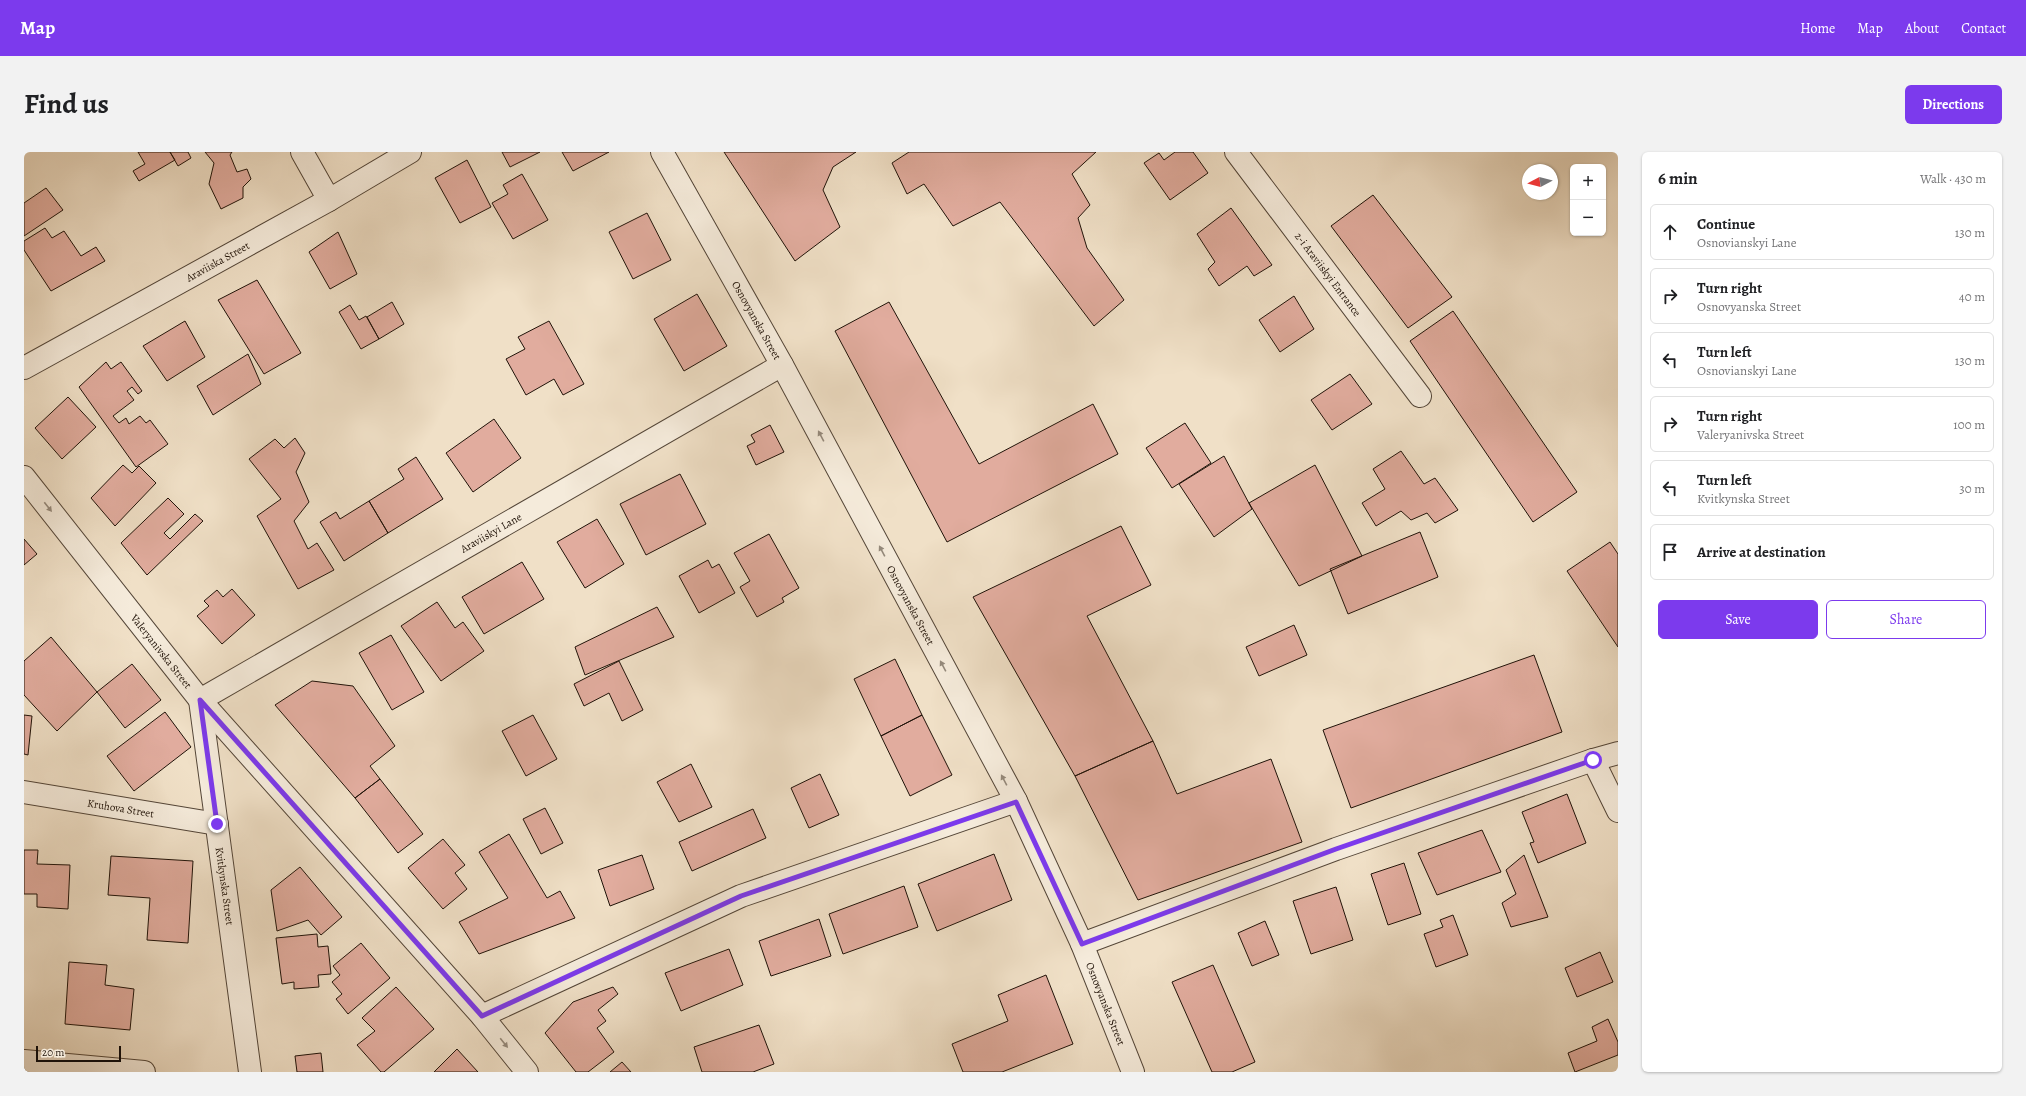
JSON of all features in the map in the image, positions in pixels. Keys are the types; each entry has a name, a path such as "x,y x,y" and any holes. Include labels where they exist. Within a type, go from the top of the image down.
{"street":[{"path":"302,152 329,200"},
{"name":"Araviiska Street","path":"24,368 329,200 410,152"},
{"name":"Osnovyanska Street","path":"662,152 782,365 1016,802 1082,944 1133,1072"},
{"name":"2-i Araviiskyi Entrance","path":"1236,152 1420,396"},
{"name":"Araviiskyi Lane","path":"200,700 782,365"},
{"name":"Valeryanivska Street","path":"24,477 200,700 482,1016 527,1072"},
{"name":"Kvitkynska Street","path":"200,700 250,1072"},
{"path":"1082,944 1336,849 1593,760 1618,753"},
{"path":"1593,760 1618,811"},
{"name":"Kruhova Street","path":"24,792 217,824"},
{"path":"482,1016 741,896 1016,802"},
{"path":"24,1062 144,1072"}],"building":[{"path":"138,152 170,152 175,160 139,181 133,171 145,164"},
{"path":"170,152 188,152 191,158 178,166"},
{"path":"205,152 232,152 230,155 237,172 247,169 251,179 243,187 243,198 221,209 209,184 214,163"},
{"path":"502,152 540,152 510,167"},
{"path":"562,152 609,152 573,171"},
{"path":"724,152 856,152 833,167 823,190 840,227 795,261"},
{"path":"909,152 1096,152 1072,174 1090,205 1078,218 1087,248 1124,300 1094,326 1000,202 953,226 924,184 907,194 892,163"},
{"path":"1175,152 1193,152 1208,173 1170,200 1144,163 1159,153 1164,160"},
{"path":"467,160 491,207 460,223 435,178"},
{"path":"522,174 548,220 513,239 492,203 508,194 503,185"},
{"path":"46,188 63,210 24,236 24,203"},
{"path":"1373,195 1452,297 1408,328 1331,226"},
{"path":"1231,208 1272,265 1254,276 1247,266 1219,286 1208,269 1215,262 1197,234"},
{"path":"647,213 671,260 633,279 609,232"},
{"path":"45,228 52,238 64,231 81,256 96,247 105,261 51,291 24,250 24,241"},
{"path":"338,232 357,274 330,289 309,252"},
{"path":"257,280 301,353 264,374 218,300"},
{"path":"697,294 727,346 684,371 654,319"},
{"path":"1294,296 1314,329 1280,352 1259,320"},
{"path":"392,302 404,324 379,339 367,317"},
{"path":"889,302 979,464 1093,404 1118,454 947,542 835,331"},
{"path":"350,305 359,320 366,316 379,339 361,349 339,312"},
{"path":"1453,311 1577,492 1533,522 1410,341"},
{"path":"185,321 205,357 167,381 143,346"},
{"path":"549,321 584,384 563,395 554,379 526,395 506,359 525,349 518,337"},
{"path":"248,354 261,384 213,415 197,386"},
{"path":"106,362 111,369 121,362 142,391 138,394 132,387 127,391 134,400 113,416 119,423 126,418 129,424 140,416 146,423 150,420 168,444 136,467 79,387"},
{"path":"1350,374 1372,404 1332,430 1311,400"},
{"path":"68,397 96,427 62,459 35,428"},
{"path":"494,419 521,458 473,492 446,453"},
{"path":"1185,423 1211,463 1172,488 1146,448"},
{"path":"770,425 784,452 756,465 747,446 755,442 751,435"},
{"path":"295,438 305,453 296,472 309,502 294,521 308,549 317,543 334,570 298,589 257,516 281,499 249,459 275,439 284,448"},
{"path":"1401,451 1424,484 1435,478 1458,510 1435,523 1427,513 1411,520 1401,511 1376,526 1362,503 1385,489 1373,469"},
{"path":"1224,456 1252,509 1214,537 1179,484"},
{"path":"416,457 443,499 388,533 369,501 404,479 398,469"},
{"path":"123,465 132,473 139,466 156,483 115,526 91,498"},
{"path":"1315,465 1362,556 1299,586 1249,503"},
{"path":"680,474 706,524 646,555 620,504"},
{"path":"168,498 184,514 164,533 170,539 195,514 203,521 147,575 121,543"},
{"path":"369,501 388,533 344,561 320,522 336,512 340,519"},
{"path":"597,519 624,564 585,588 557,542"},
{"path":"1121,526 1151,585 1087,616 1153,741 1075,776 973,597"},
{"path":"1420,532 1438,577 1348,614 1330,569"},
{"path":"769,534 799,588 782,598 784,602 757,617 740,587 750,581 734,553"},
{"path":"24,539 37,554 24,565"},
{"path":"1610,542 1618,554 1618,647 1567,571"},
{"path":"708,560 712,568 719,564 735,593 699,613 679,576"},
{"path":"522,562 544,599 484,634 462,597"},
{"path":"232,589 255,615 222,644 197,616 209,606 204,601 217,590 223,597"},
{"path":"437,602 455,628 463,622 484,651 441,681 401,626"},
{"path":"657,607 674,637 585,675 575,647"},
{"path":"1294,625 1307,655 1259,676 1246,647"},
{"path":"391,635 424,692 392,710 359,653"},
{"path":"51,637 97,692 57,731 24,695 24,661"},
{"path":"1534,655 1562,732 1351,808 1323,730"},
{"path":"895,659 922,715 881,736 854,679"},
{"path":"619,661 643,710 622,721 609,693 584,706 574,684"},
{"path":"132,664 161,700 125,728 97,692"},
{"path":"312,681 353,686 395,746 370,766 380,779 355,798 275,705"},
{"path":"165,712 191,747 134,791 107,756"},
{"path":"24,715 32,716 28,755 24,754"},
{"path":"533,715 557,759 526,776 502,731"},
{"path":"922,715 952,775 910,796 881,736"},
{"path":"1153,741 1177,794 1271,759 1302,842 1138,900 1075,776"},
{"path":"691,764 712,807 679,822 657,782"},
{"path":"820,774 839,815 809,828 791,788"},
{"path":"380,779 423,834 398,853 355,798"},
{"path":"1567,794 1586,843 1538,863 1530,843 1534,842 1522,812"},
{"path":"545,808 563,843 541,854 523,819"},
{"path":"753,809 766,838 692,871 679,842"},
{"path":"1482,830 1501,872 1437,895 1418,853"},
{"path":"509,834 547,898 560,891 575,918 479,954 459,922 508,898 479,852"},
{"path":"443,839 465,865 455,873 467,889 443,909 408,868"},
{"path":"24,850 38,850 37,864 70,865 68,909 37,907 37,894 24,894"},
{"path":"994,854 1012,900 937,931 918,884"},
{"path":"642,855 654,889 610,906 598,870"},
{"path":"1524,855 1548,917 1511,927 1502,903 1516,894 1506,870"},
{"path":"111,856 193,861 188,943 147,940 150,898 108,895"},
{"path":"1404,863 1421,914 1388,925 1371,874"},
{"path":"300,867 342,917 321,935 308,920 277,931 271,890"},
{"path":"904,886 918,927 843,954 829,914"},
{"path":"1336,887 1353,940 1311,954 1293,901"},
{"path":"1453,915 1468,955 1436,967 1424,934 1443,927 1440,920"},
{"path":"819,919 831,956 771,976 759,941"},
{"path":"1265,921 1279,955 1252,966 1238,933"},
{"path":"317,934 318,947 328,946 331,974 318,975 319,987 294,989 294,982 282,984 276,938"},
{"path":"361,943 390,978 348,1014 336,999 342,994 332,982 340,975 333,966"},
{"path":"729,949 743,985 681,1011 665,973"},
{"path":"1600,952 1613,982 1577,997 1565,968"},
{"path":"69,962 107,965 105,985 134,989 130,1030 65,1024"},
{"path":"1213,965 1255,1062 1232,1072 1212,1072 1172,982"},
{"path":"1046,975 1073,1044 1002,1072 963,1072 952,1044 1008,1021 998,995"},
{"path":"396,987 434,1029 384,1072 381,1072 357,1045 375,1031 362,1018"},
{"path":"613,987 618,994 598,1010 606,1021 597,1028 614,1052 588,1072 576,1072 545,1033 573,1002"},
{"path":"1608,1019 1618,1042 1618,1055 1575,1072 1568,1053 1597,1041 1592,1027"},
{"path":"759,1025 774,1064 753,1072 702,1072 694,1047"},
{"path":"457,1049 478,1072 434,1072"},
{"path":"321,1053 323,1072 297,1072 295,1056"},
{"path":"622,1062 631,1072 610,1072"}],"route":[{"path":"217,824 200,700 482,1016 741,896 1016,802 1082,944 1336,849 1593,760"}]}
